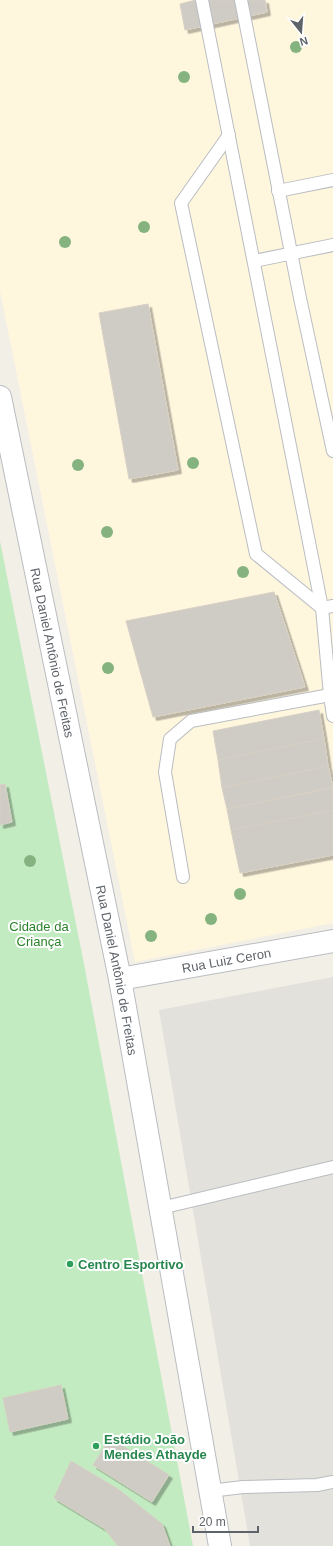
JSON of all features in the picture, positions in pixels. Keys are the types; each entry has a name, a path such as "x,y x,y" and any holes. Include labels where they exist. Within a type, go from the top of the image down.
{"street":[{"name":"Rua Daniel Antônio de Freitas","path":"0,397 120,979 220,1546"},
{"name":"Rua Luiz Ceron","path":"120,979 333,941"}],"lane":[{"path":"202,0 254,261 328,607 330,695 333,716"},
{"path":"241,0 278,191 332,447"},
{"path":"229,135 181,203 256,554 328,607"},
{"path":"278,191 333,180"},
{"path":"254,261 333,245"},
{"path":"183,877 165,772 170,739 191,721 330,695"},
{"path":"160,1208 333,1167"},
{"path":"210,1491 243,1487 317,1485 333,1482"}],"shaded area":[{"path":"0,0 333,0 333,923 135,962 0,291"},
{"path":"333,977 333,1546 250,1546 159,1010"}],"green space":[{"name":"Centro Esportivo","path":"0,541 84,964 193,1546 0,1546"}],"building":[{"path":"196,0 265,0 267,12 185,30 180,4"},
{"path":"148,304 178,470 129,479 99,313"},
{"path":"274,592 305,687 153,717 126,621"},
{"path":"319,710 324,739 218,760 213,731"},
{"path":"324,739 328,766 222,788 218,760"},
{"path":"328,766 333,787 227,809 222,788"},
{"path":"5,784 12,822 0,825 0,785"},
{"path":"332,788 333,810 231,830 227,809"},
{"path":"333,810 333,855 240,873 231,830"},
{"path":"61,1385 68,1419 10,1432 3,1398"},
{"path":"110,1438 169,1475 152,1502 93,1465"},
{"path":"71,1461 118,1489 162,1524 170,1546 118,1546 105,1529 54,1498"}],"place":[{"name":"Centro Esportivo","path":"70,1264"},
{"name":"Estádio João Mendes Athayde","path":"96,1446"}],"park label":[{"name":"Cidade da Criança","path":"39,934"}]}
